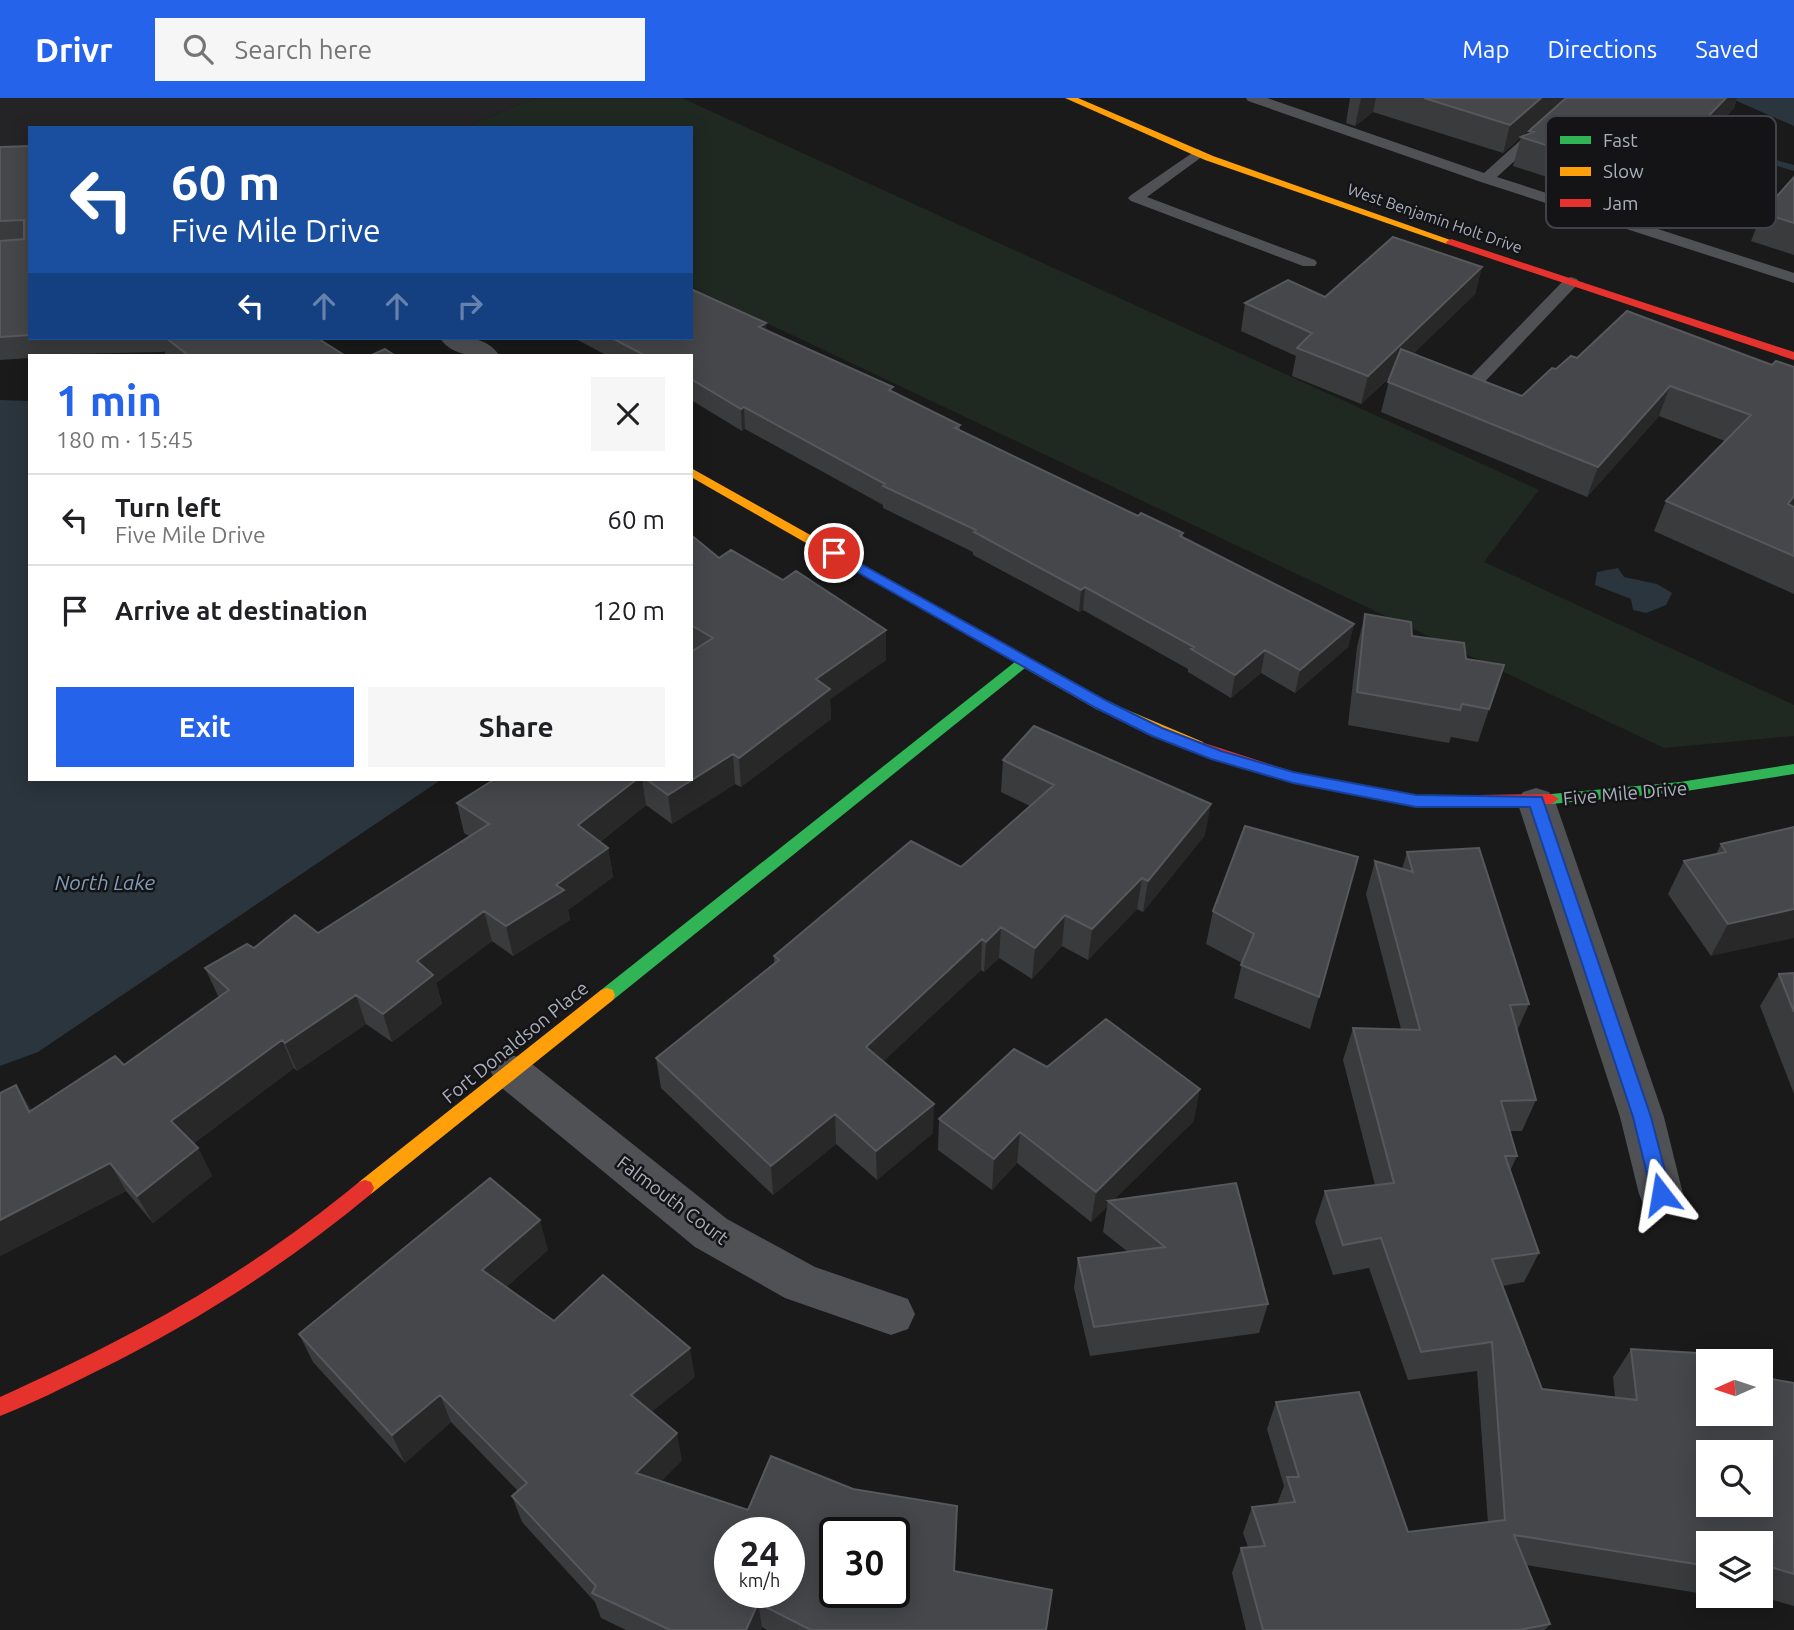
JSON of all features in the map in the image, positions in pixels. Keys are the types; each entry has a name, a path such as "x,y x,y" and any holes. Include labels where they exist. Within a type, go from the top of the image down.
{"street":[{"name":"West Benjamin Holt Drive","path":"1070,98 1120,122 1198,153 1375,217 1794,356"},
{"path":"458,340 483,354"},
{"name":"Five Mile Drive","path":"693,473 1101,705 1157,732 1216,755 1293,778 1416,801 1536,801 1649,793 1794,769"},
{"name":"Fort Donaldson Place","path":"0,1407 93,1365 201,1305 294,1245 1025,661"},
{"path":"1536,801 1642,1117 1661,1194"},
{"name":"Falmouth Court","path":"512,1072 711,1233 801,1283 891,1314"}],"lane":[{"path":"1253,98 1546,198"},
{"path":"1486,179 1546,125"},
{"path":"1198,153 1136,198 1309,263"},
{"path":"1638,228 1794,278"},
{"path":"1470,387 1571,282"}],"shaded area":[{"path":"0,98 536,98 467,126 28,126 28,150 0,151"},
{"path":"536,98 682,98 1539,490 1484,562 1794,705 1794,736 1664,748 693,288 693,126 467,126"}],"water":[{"path":"1731,98 1794,98 1794,126 1776,116"},
{"name":"North Lake","path":"0,400 28,401 28,781 439,781 38,1052 0,1066"},
{"path":"1618,568 1624,577 1657,584 1672,593 1666,605 1646,613 1633,610 1631,599 1595,585 1597,572"}],"building":[{"path":"1424,98 1541,98 1510,125"},
{"path":"1566,98 1726,98 1708,116 1546,116 1546,145 1521,137 1533,132 1529,131"},
{"path":"28,146 28,335 0,337 0,241 24,239 24,220 0,221 0,147"},
{"path":"1794,177 1794,223 1776,217 1776,197"},
{"path":"1393,237 1482,267 1368,376 1297,348 1312,333 1245,303 1288,280 1325,297"},
{"path":"693,290 766,323 759,327 893,387 889,390 960,425 955,428 1138,516 1141,513 1183,533 1180,536 1354,624 1300,670 1265,650 1235,675 1191,649 1194,647 1085,587 1081,590 974,532 976,530 883,486 885,484 744,407 741,409 693,380 693,354 642,354 616,340 693,340"},
{"path":"1627,311 1772,365 1776,361 1794,367 1794,496 1788,504 1794,507 1794,556 1666,501 1751,415 1670,386 1598,467 1388,382 1401,349 1522,396 1552,368 1556,369 1571,356 1577,358"},
{"path":"169,340 320,340 342,354 187,354"},
{"path":"385,349 392,354 374,354"},
{"path":"693,537 719,558 731,550 783,580 796,571 886,630 816,679 830,689 739,758 733,754 693,779 693,651 713,638 693,626"},
{"path":"1365,614 1411,622 1412,636 1464,643 1466,659 1504,665 1489,709 1462,704 1460,710 1357,692"},
{"path":"1034,726 1211,804 1148,881 1142,878 1092,929 1065,915 1035,948 1001,927 986,942 982,939 866,1047 934,1104 876,1151 835,1114 771,1166 656,1058 779,960 774,956 911,841 961,867 1054,785 1003,760"},
{"path":"492,781 634,781 578,825 608,848 556,885 564,890 506,926 484,911 417,961 433,975 383,1014 356,995 285,1043 282,1040 171,1121 198,1148 137,1196 110,1163 0,1220 0,1093 16,1085 29,1112 115,1056 124,1065 229,990 205,968 247,944 254,948 295,915 318,933 489,824 457,803"},
{"path":"649,781 690,781 668,795"},
{"path":"1245,826 1358,857 1319,997 1241,965 1254,934 1213,911"},
{"path":"1794,827 1794,909 1728,924 1684,861 1726,852 1721,844"},
{"path":"1479,848 1529,1004 1510,1005 1536,1100 1501,1101 1517,1156 1505,1156 1539,1253 1492,1259 1542,1389 1637,1400 1631,1349 1696,1353 1696,1426 1773,1426 1773,1379 1794,1383 1794,1574 1773,1568 1773,1531 1696,1531 1696,1564 1514,1535 1550,1624 1519,1630 1263,1630 1241,1548 1265,1546 1252,1507 1295,1502 1287,1477 1299,1477 1276,1402 1359,1392 1408,1532 1505,1520 1492,1342 1421,1352 1381,1238 1343,1245 1325,1191 1394,1183 1353,1028 1420,1030 1375,861 1413,872 1407,852"},
{"path":"1794,973 1794,1012 1779,974"},
{"path":"1106,1019 1200,1089 1096,1192 1020,1132 994,1159 939,1119 1014,1049 1047,1067"},
{"path":"490,1178 540,1220 482,1270 554,1321 603,1275 690,1348 631,1395 677,1433 636,1473 748,1510 771,1456 853,1489 957,1506 954,1571 1052,1590 1046,1630 811,1630 768,1608 805,1608 805,1517 714,1517 714,1608 756,1608 746,1630 670,1630 592,1593 596,1586 512,1496 527,1483 440,1395 392,1435 299,1334"},
{"path":"1236,1183 1268,1304 1094,1327 1078,1258 1165,1247 1108,1201"}],"waterway":[{"path":"1776,163 1794,168"}],"traffic: fast":[{"path":"607,995 1025,661"},
{"path":"1551,799 1680,787 1794,769"}],"traffic: slow":[{"path":"1070,98 1209,158 1451,242"},
{"path":"693,473 1101,705 1198,746"},
{"path":"365,1188 607,995"}],"traffic: jam":[{"path":"1451,242 1794,356"},
{"path":"1198,746 1293,777 1414,801 1551,799"},
{"path":"0,1407 152,1334 224,1292 303,1238 365,1188"}],"route":[{"path":"834,553 1101,705 1157,732 1216,755 1293,778 1416,801 1536,801 1642,1117 1661,1194"}]}
